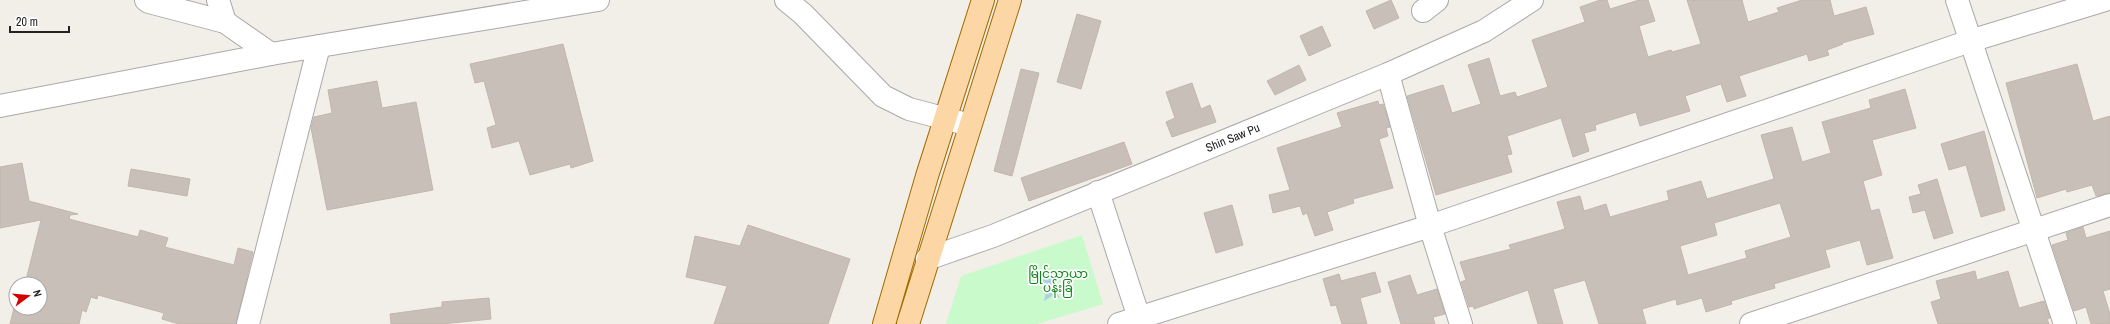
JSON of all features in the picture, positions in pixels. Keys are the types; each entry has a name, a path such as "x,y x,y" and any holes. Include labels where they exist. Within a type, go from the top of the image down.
{"main road":[{"path":"884,324 927,176 983,0"},
{"path":"908,324 927,259 1010,0"}],"street":[{"path":"146,0 225,22 271,54"},
{"path":"218,0 225,22"},
{"path":"0,106 271,54 598,0"},
{"path":"786,0 803,14 883,96 909,109 970,125"},
{"name":"Shin Saw Pu","path":"927,259 993,236 1388,74 1484,30 1532,0"},
{"path":"1956,0 2065,324"},
{"path":"1098,192 1133,322 1430,226 1970,41 2105,0"},
{"path":"248,324 319,46"},
{"path":"1388,74 1430,226 1461,324"},
{"path":"1752,324 2110,205"}],"green space":[{"name":"မြိုင်သာယာ ပန်းခြံ","path":"1082,235 1103,304 1037,324 946,324 961,276"}],"water":[{"path":"1041,271 1049,271 1056,281 1054,288 1060,298 1054,295 1044,301 1046,292 1038,279"}],"building":[{"path":"1391,0 1399,18 1374,29 1366,11"},
{"path":"1600,0 1607,0 1610,9 1639,0 1648,0 1655,21 1639,26 1648,57 1671,50 1672,52 1701,44 1687,0 1742,0 1748,22 1779,12 1777,8 1802,0 1830,0 1834,16 1866,7 1874,34 1842,43 1843,44 1827,50 1829,55 1809,61 1807,54 1739,76 1746,96 1727,102 1721,84 1685,96 1690,111 1640,126 1636,112 1595,125 1596,130 1584,133 1589,151 1573,157 1561,118 1507,136 1512,154 1507,155 1512,172 1436,195 1407,96 1443,85 1452,113 1481,104 1468,65 1489,58 1500,96 1515,92 1517,97 1548,87 1532,40 1585,22 1580,7"},
{"path":"1077,14 1101,21 1081,89 1057,82"},
{"path":"1322,26 1331,46 1309,56 1300,36"},
{"path":"563,44 593,161 571,168 570,164 530,175 519,141 492,148 487,128 496,125 484,81 475,83 470,64"},
{"path":"2077,64 2093,121 2110,116 2110,193 2096,196 2092,185 2067,192 2066,189 2037,198 2006,83"},
{"path":"1299,65 1306,80 1275,95 1267,81"},
{"path":"1021,69 1039,73 1012,176 994,171"},
{"path":"377,81 382,108 416,102 433,190 327,210 311,128 314,117 332,113 328,90"},
{"path":"1192,83 1201,109 1210,105 1216,122 1172,137 1166,122 1175,118 1166,92"},
{"path":"1905,89 1916,128 1872,140 1882,175 1863,181 1871,211 1879,209 1893,258 1867,265 1860,240 1825,250 1830,267 1774,284 1775,288 1731,301 1732,304 1706,312 1702,298 1677,305 1676,299 1642,309 1646,324 1599,324 1585,280 1553,289 1563,324 1538,324 1528,290 1474,309 1473,306 1469,307 1461,282 1466,280 1460,262 1511,249 1509,245 1565,229 1557,202 1580,196 1584,211 1606,204 1610,217 1669,200 1667,191 1701,181 1707,199 1774,179 1761,135 1792,127 1802,162 1831,153 1822,122 1871,108 1869,100","holes":["1780,203 1791,237 1745,251 1747,258 1688,275 1680,246 1717,235 1714,223"]},
{"path":"1378,101 1379,105 1383,104 1390,127 1386,128 1388,136 1379,139 1393,188 1353,199 1354,203 1327,212 1333,230 1315,236 1307,213 1303,215 1300,206 1273,213 1269,195 1290,190 1277,148 1342,127 1337,113"},
{"path":"1984,131 2005,210 1981,217 1966,165 1949,170 1941,144"},
{"path":"1124,142 1132,164 1029,201 1021,178"},
{"path":"22,163 29,201 78,214 70,215 69,219 138,237 140,230 168,238 165,247 234,265 238,248 253,252 236,324 179,324 162,319 164,313 98,295 97,299 91,297 86,312 82,310 79,324 10,324 12,316 48,316 48,276 27,276 41,220 0,228 0,167"},
{"path":"131,169 190,179 187,196 128,186"},
{"path":"1937,179 1953,233 1934,239 1925,210 1913,213 1909,197 1921,194 1918,185"},
{"path":"1232,205 1243,245 1216,253 1204,213"},
{"path":"748,225 850,259 828,324 714,324 727,286 686,277 695,236 740,246"},
{"path":"2083,227 2086,238 2110,231 2110,289 2103,291 2110,314 2110,324 2091,324 2086,307 2074,311 2052,245 2068,240 2066,233"},
{"path":"1975,271 1977,280 2008,271 2019,308 2044,301 2050,318 2047,319 2049,324 1938,324 1931,302 1941,299 1936,281"},
{"path":"1375,272 1381,292 1360,298 1367,324 1342,324 1336,305 1331,306 1323,279 1339,274 1341,281"},
{"path":"1410,275 1417,295 1437,289 1445,314 1433,317 1435,324 1401,324 1388,282"},
{"path":"489,298 491,319 442,324 391,324 390,314 442,307 442,302"}]}
